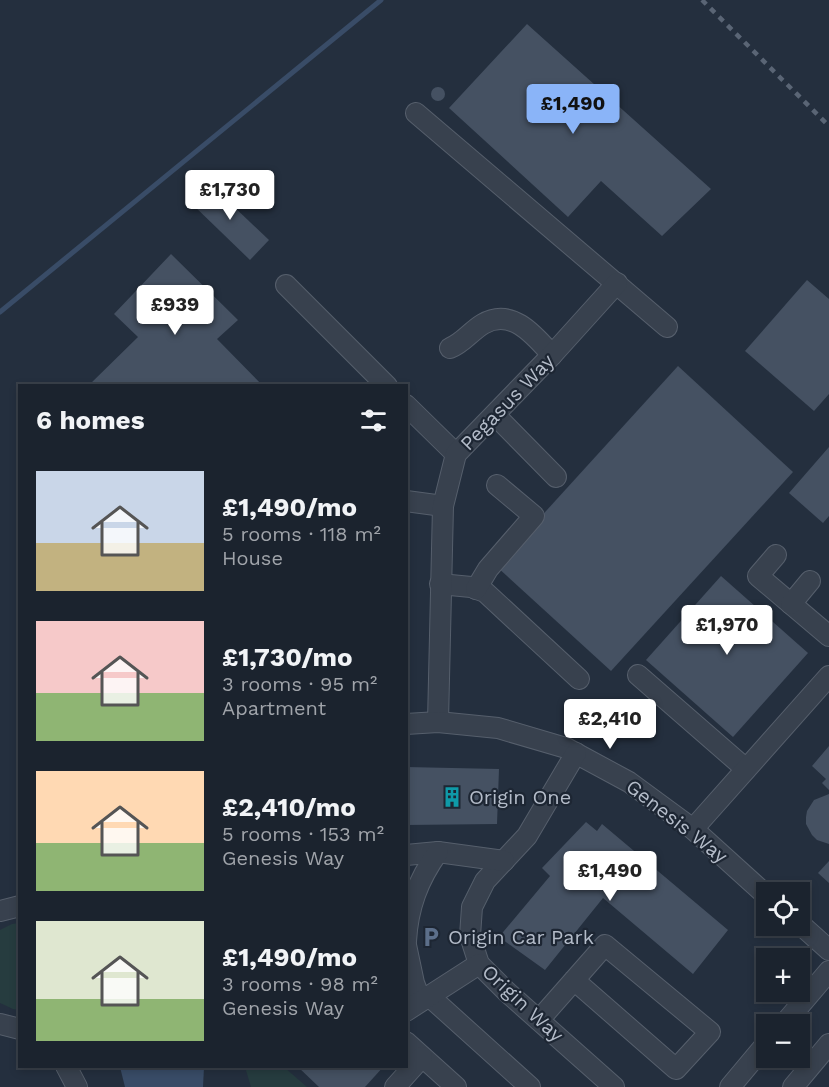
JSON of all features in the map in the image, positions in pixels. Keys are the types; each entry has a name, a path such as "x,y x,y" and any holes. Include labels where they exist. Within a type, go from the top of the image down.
{"street":[{"path":"416,113 668,327"},
{"name":"Pegasus Way","path":"438,722 443,506 456,454 552,355 617,283"},
{"path":"286,285 385,384"},
{"path":"450,348 458,345 482,324 495,319 506,319 520,323 552,355"},
{"path":"408,407 456,454"},
{"path":"495,415 556,477"},
{"path":"476,589 488,568 534,516 497,485"},
{"path":"408,501 443,506"},
{"path":"776,555 758,576 829,636"},
{"path":"791,604 810,581"},
{"path":"440,584 485,592 579,679"},
{"path":"638,675 746,770"},
{"path":"693,829 829,676"},
{"name":"Genesis Way","path":"408,724 438,722 498,728 566,748 629,782 693,829 756,886"},
{"name":"Origin Way","path":"576,753 527,836 485,881 472,907 470,936 479,964 614,1087"},
{"path":"408,855 438,852 504,861"},
{"path":"408,920 414,895 426,869 438,852"},
{"path":"0,911 18,906"},
{"path":"810,933 829,951"},
{"path":"539,1020 574,980 605,945 710,1032 676,1069 574,980"},
{"path":"408,953 419,1002 530,1087"},
{"path":"419,1002 479,964"},
{"path":"792,1014 829,971"},
{"path":"0,1024 18,1028"},
{"path":"408,1044 456,1087"},
{"path":"810,1056 829,1044"},
{"path":"730,1087 756,1056"},
{"path":"395,1087 422,1057"},
{"path":"67,1068 77,1087"},
{"path":"83,1068 84,1087"},
{"path":"793,1087 802,1068"}],"green space":[{"path":"18,923 18,1010 0,1003 0,930"},
{"path":"245,1068 285,1068 307,1087 251,1087"}],"water":[{"path":"120,1068 204,1068 203,1087 125,1087"}],"building":[{"path":"527,24 711,189 662,236 601,181 568,217 449,108"},
{"path":"435,87 441,87 445,94 441,101 435,101 431,97 431,91"},
{"path":"209,183 269,240 250,260 190,202"},
{"path":"171,254 238,320 217,339 261,384 90,384 138,337 114,314"},
{"path":"807,280 829,299 829,394 814,411 745,351"},
{"path":"678,366 793,472 611,671 496,566"},
{"path":"829,447 829,516 823,523 789,493"},
{"path":"721,576 808,653 733,737 646,660"},
{"path":"829,746 829,790 822,783 826,779 812,766"},
{"name":"Origin One","path":"408,767 499,769 497,824 408,825"},
{"path":"829,794 829,844 817,840 812,835 806,824 806,817 814,800"},
{"path":"586,822 597,831 602,824 728,930 693,974 603,898 545,970 499,937 550,876 542,868"},
{"path":"829,861 829,883 818,873"},
{"path":"299,1068 382,1068 365,1087 319,1087"}],"waterway":[{"path":"0,312 381,0"}],"railway":[{"path":"702,0 829,126"}],"place":[{"name":"Origin One","path":"452,797"},
{"name":"Origin Car Park","path":"431,937"}]}
